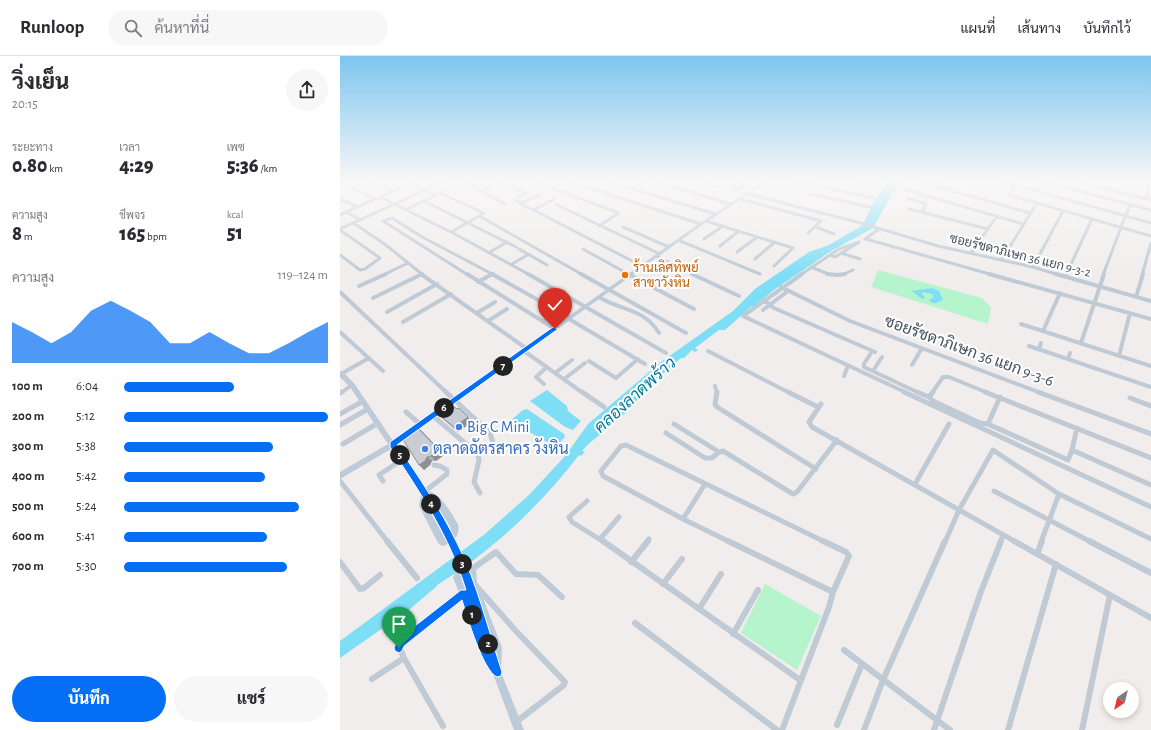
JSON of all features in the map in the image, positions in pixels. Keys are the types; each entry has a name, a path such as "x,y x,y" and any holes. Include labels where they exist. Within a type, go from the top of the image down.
{"street":[{"path":"347,212 359,219"},
{"path":"340,255 356,269 360,270 378,262 380,258 340,230 373,212"},
{"path":"414,212 490,252 588,306 666,353"},
{"path":"447,212 507,242 547,265"},
{"path":"451,232 484,213 483,212"},
{"path":"538,212 642,266"},
{"path":"572,212 739,296"},
{"path":"599,226 619,213 618,212"},
{"path":"672,212 791,247 792,250 774,266"},
{"path":"711,212 716,214"},
{"path":"790,212 821,221 808,233"},
{"name":"ซอยรัชดาภิเษก 36 แยก 9-3-2","path":"819,212 938,246 971,252 1033,267 1151,301"},
{"path":"924,212 988,229"},
{"path":"985,212 1023,224"},
{"path":"1002,259 1030,212"},
{"path":"1033,267 1062,212"},
{"path":"1068,212 1151,236"},
{"path":"1114,212 1151,223"},
{"path":"1081,343 1099,286 1127,212"},
{"path":"340,476 393,444 716,214"},
{"path":"971,252 997,216"},
{"path":"481,217 686,333"},
{"path":"555,329 383,221 391,218 424,238 493,273 645,364"},
{"path":"1064,276 1092,219"},
{"path":"355,224 386,245 422,274 477,313 555,373 604,407"},
{"path":"704,239 722,226"},
{"path":"623,227 669,247"},
{"path":"816,227 834,234"},
{"path":"830,255 835,257 866,239 879,229"},
{"path":"720,246 739,231"},
{"path":"738,252 757,236"},
{"path":"415,242 424,238"},
{"path":"680,239 700,246"},
{"path":"680,239 760,274"},
{"path":"866,239 1151,319"},
{"path":"490,252 507,242"},
{"path":"755,259 775,242"},
{"path":"859,242 851,243 811,267 742,316 1151,507"},
{"path":"1136,297 1151,243"},
{"path":"583,249 694,309"},
{"path":"841,253 860,259"},
{"path":"512,264 529,254"},
{"path":"359,286 408,263"},
{"path":"1055,266 1068,270"},
{"path":"811,267 838,276 845,275 853,270"},
{"path":"478,282 493,273"},
{"path":"372,298 422,274"},
{"path":"387,312 437,284"},
{"name":"ซอยรัชดาภิเษก 36 แยก 9-3-6","path":"781,287 831,313 1151,434"},
{"path":"763,310 788,291"},
{"path":"340,292 454,401 490,433 494,446"},
{"path":"1043,331 1060,293"},
{"path":"403,322 451,294"},
{"path":"599,297 610,304 630,309 645,317 653,323 659,333"},
{"path":"764,300 769,306 873,352 864,364 864,367 929,397 933,401 980,423 988,424 1068,460 1077,428"},
{"path":"477,313 495,302"},
{"path":"488,322 507,309"},
{"path":"543,322 558,311"},
{"path":"1119,356 1130,313"},
{"path":"1021,324 1151,366"},
{"path":"341,334 383,371"},
{"path":"1039,349 1041,343"},
{"path":"1029,346 1151,386"},
{"path":"912,365 922,348"},
{"path":"708,351 819,405 811,417 809,422 810,425 1151,618"},
{"path":"1068,359 1070,353"},
{"path":"873,371 882,357"},
{"path":"369,358 341,373 352,385 393,444 448,532 460,561 497,672 518,726 564,685 565,682 514,630 473,582"},
{"path":"564,379 587,362 616,378 638,359"},
{"path":"555,373 572,360"},
{"path":"844,376 848,366"},
{"path":"544,384 536,377 547,367"},
{"path":"929,397 943,377 946,376 1151,458"},
{"path":"340,393 352,385"},
{"path":"715,386 718,391 718,397 715,404 717,407 816,470"},
{"path":"988,424 1000,397"},
{"path":"1130,398 1151,406"},
{"path":"340,414 363,401"},
{"path":"340,425 368,409"},
{"path":"406,412 420,425"},
{"path":"433,416 478,454 474,482 480,492"},
{"path":"343,444 378,423"},
{"path":"674,424 718,452"},
{"path":"915,484 949,424"},
{"path":"666,433 705,458 712,458 718,452 724,451 793,494 797,492 816,470 837,440"},
{"path":"782,730 829,607 833,592 849,556 841,549 626,445 621,446 601,471 600,473 603,476 683,519 833,592"},
{"path":"864,730 883,680 959,510 993,450 1059,494 1151,539"},
{"path":"1072,450 1151,485"},
{"path":"382,481 379,475 403,459"},
{"path":"425,494 429,493 435,497 455,528 453,537 446,541 443,542 440,538 423,506 425,494 447,474 447,470 440,466 434,465"},
{"path":"340,481 417,578"},
{"path":"683,519 705,484"},
{"path":"994,491 1151,573"},
{"path":"1037,554 1059,494"},
{"path":"587,501 569,517 570,520 800,680"},
{"path":"600,540 619,517"},
{"path":"934,730 980,594 1003,535"},
{"path":"631,562 649,538"},
{"path":"497,672 486,655 458,576 472,569 496,552 516,574 538,575 562,597"},
{"path":"663,584 682,559"},
{"path":"340,562 360,589 364,588 380,575"},
{"path":"1008,730 1056,564"},
{"path":"472,569 473,582 498,648 497,672"},
{"path":"698,609 721,574"},
{"path":"733,634 758,590"},
{"path":"443,726 399,648 400,643 464,593"},
{"path":"1082,730 1110,595"},
{"path":"635,623 777,730"},
{"path":"844,650 950,730"},
{"path":"372,680 404,658"},
{"path":"837,725 862,664"}],"green space":[{"path":"878,270 982,298 991,308 988,324 871,287"},
{"path":"765,584 821,616 797,670 741,633"}],"water":[{"name":"คลองลาดพร้าว","path":"869,212 882,212 873,228 831,251 774,290 753,307 752,306 725,330 719,330 695,348 698,350 695,352 692,350 684,358 681,358 644,390 645,391 638,399 624,410 627,412 608,424 610,426 585,447 582,451 585,452 581,456 579,455 548,492 514,527 476,558 437,585 410,609 340,658 340,641 485,534 530,494 566,455 588,424 661,362 733,311 755,289 809,252 829,245 863,225"},
{"path":"932,288 939,291 943,300 932,303 929,300 934,297 932,294 923,292 922,294 925,298 922,299 912,291"},
{"path":"547,390 567,406 568,411 581,421 573,430 565,427 530,401"},
{"path":"527,409 564,434 565,437 556,446 552,445 510,421 523,410"}],"building":[{"path":"453,406 457,409 459,408 468,417 454,427 439,415"},
{"name":"ตลาดฉัตรสาคร วังหิน","path":"417,427 439,450 427,457 425,461 419,465 402,438"}],"place":[{"name":"ร้านเลิศทิพย์ สาขาวังหิน","path":"625,275"},
{"name":"Big C Mini","path":"459,427"},
{"name":"ตลาดฉัตรสาคร วังหิน","path":"425,449"}],"route":[{"path":"399,648 400,643 464,593 486,655 497,672 466,574 448,532 393,444 555,329"}]}
